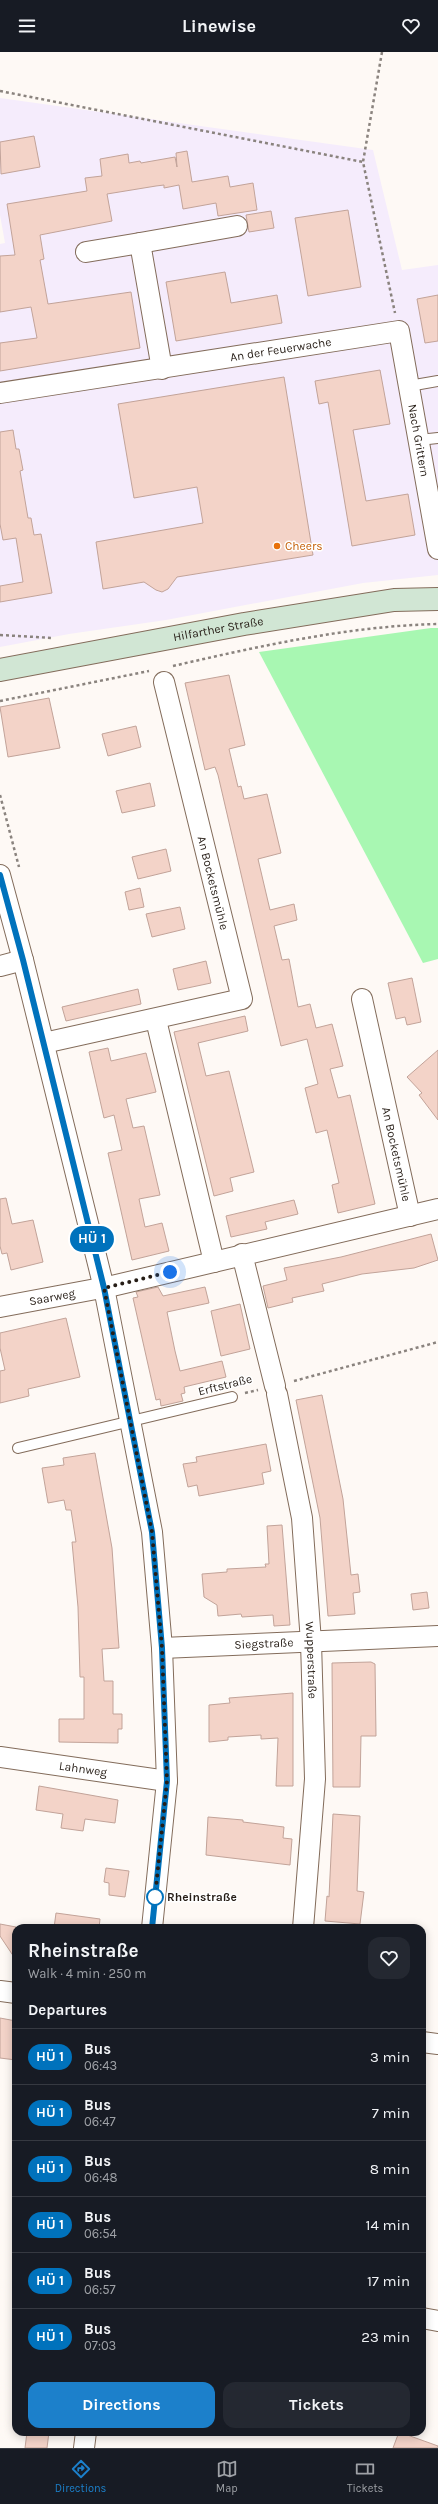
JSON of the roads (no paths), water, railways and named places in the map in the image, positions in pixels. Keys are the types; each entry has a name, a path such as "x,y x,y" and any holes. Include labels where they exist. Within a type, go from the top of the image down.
{"main road":[{"name":"Hilfarther Straße","path":"0,670 252,623 394,600 438,599"}],"street":[{"path":"86,252 238,226"},
{"path":"140,243 162,369"},
{"name":"An der Feuerwache","path":"0,393 399,331"},
{"name":"Nach Grittern","path":"399,331 409,386 429,439 438,549"},
{"name":"An Bocketsmühle","path":"44,1042 156,1020 242,999 162,673"},
{"path":"0,875 44,1042 104,1288 152,1532 162,1648 167,1781 152,1924"},
{"path":"0,966 23,960"},
{"name":"An Bocketsmühle","path":"362,999 410,1216"},
{"path":"156,1020 214,1262"},
{"name":"An Bocketsmühle","path":"104,1288 242,1254 438,1209"},
{"name":"Wupperstraße","path":"242,1254 276,1390 302,1518 311,1642 315,1779 303,1924"},
{"name":"Saarweg","path":"0,1306 104,1288"},
{"name":"Siegstraße","path":"162,1648 438,1636"},
{"name":"Lahnweg","path":"0,1757 167,1781"},
{"path":"0,1991 12,1993"},
{"path":"426,2042 438,2044"},
{"path":"426,2319 438,2321"},
{"path":"84,2448 86,2436"}],"lane":[{"path":"409,386 438,381"},
{"name":"Erftstraße","path":"18,1448 232,1397"}],"place":[{"name":"Cheers","path":"277,546"},
{"name":"Rheinstraße","path":"155,1897"}]}
